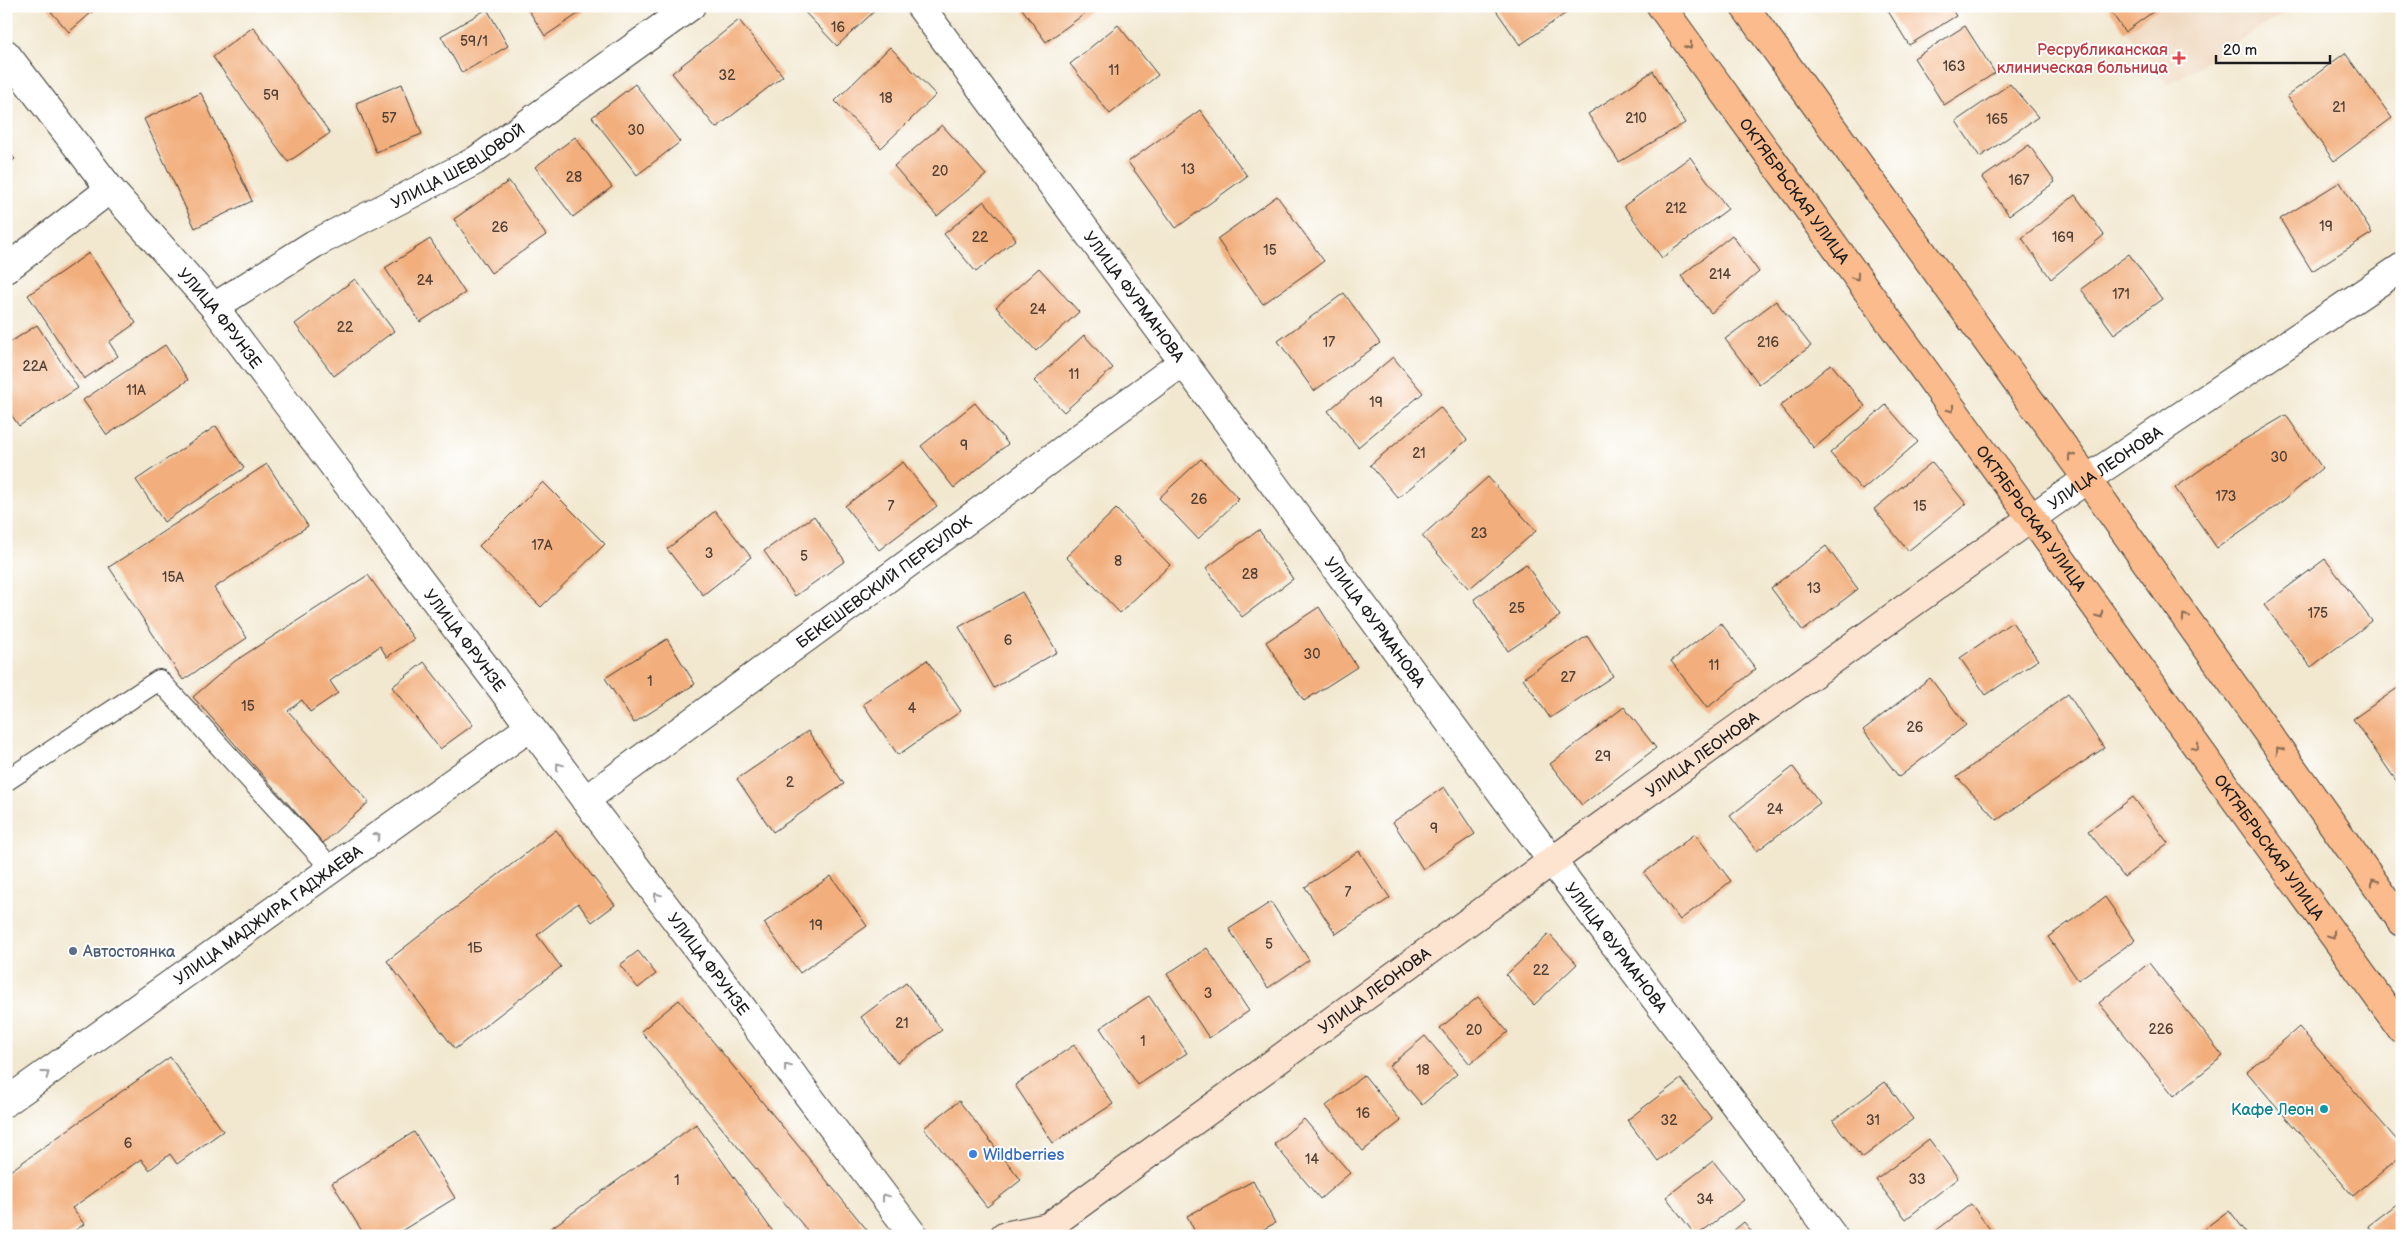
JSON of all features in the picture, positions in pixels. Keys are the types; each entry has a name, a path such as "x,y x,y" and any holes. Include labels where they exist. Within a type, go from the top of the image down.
{"main road":[{"name":"ОКТЯБРЬСКАЯ УЛИЦА","path":"1660,6 2402,1030"},
{"path":"1744,6 2087,479 2402,922"}],"street":[{"name":"УЛИЦА ШЕВЦОВОЙ","path":"214,307 314,244 475,161 691,6"},
{"name":"УЛИЦА ФУРМАНОВА","path":"920,6 1552,861 1833,1236"},
{"name":"УЛИЦА ФРУНЗЕ","path":"6,54 110,189 214,307 914,1236"},
{"path":"6,269 110,189"},
{"name":"УЛИЦА ЛЕОНОВА","path":"1004,1236 1048,1227 1552,861 2030,519 2402,267"},
{"name":"БЕКЕШЕВСКИЙ ПЕРЕУЛОК","path":"585,800 1183,362"},
{"name":"УЛИЦА МАДЖИРА ГАДЖАЕВА","path":"6,1102 530,727"}],"lane":[{"path":"6,781 159,680 332,869"}],"shaded area":[{"name":"Ресрубликанская клиническая больница","path":"2107,6 2295,6 2168,85"}],"building":[{"path":"46,6 99,6 69,32"},
{"path":"526,6 590,6 545,36"},
{"path":"799,6 880,6 837,46"},
{"path":"1020,6 1093,6 1094,7 1046,42"},
{"path":"1493,6 1566,6 1569,11 1520,45"},
{"path":"1885,6 1950,6 1956,16 1909,45"},
{"path":"2107,6 2161,6 2125,32"},
{"path":"487,9 508,46 462,73 441,36"},
{"path":"739,20 783,76 716,128 672,73"},
{"path":"1118,25 1158,75 1110,114 1070,64"},
{"path":"1965,26 1995,73 1944,105 1914,58"},
{"path":"253,27 330,133 288,162 213,57"},
{"path":"890,47 936,95 881,148 835,101"},
{"path":"2345,53 2392,118 2334,161 2287,96"},
{"path":"1653,71 1685,123 1619,162 1588,114"},
{"path":"402,84 422,134 376,152 356,103"},
{"path":"635,84 680,142 637,175 592,117"},
{"path":"2010,84 2038,117 1980,157 1956,121"},
{"path":"201,93 252,201 195,228 144,119"},
{"path":"1200,110 1247,176 1176,228 1128,162"},
{"path":"942,125 986,175 937,216 894,166"},
{"path":"575,137 612,187 573,217 535,167"},
{"path":"2029,145 2055,182 2009,215 1982,178"},
{"path":"6,148 15,159 6,166"},
{"path":"1690,157 1728,209 1662,258 1624,206"},
{"path":"509,181 546,235 491,273 454,219"},
{"path":"2340,182 2372,233 2312,271 2280,219"},
{"path":"2075,195 2104,235 2051,279 2022,238"},
{"path":"1277,196 1324,261 1263,304 1217,239"},
{"path":"984,201 1016,239 976,272 944,234"},
{"path":"1732,235 1759,272 1711,313 1681,276"},
{"path":"430,239 465,293 420,322 385,268"},
{"path":"89,253 136,323 109,342 118,356 84,379 28,295"},
{"path":"2129,254 2162,299 2114,334 2081,289"},
{"path":"1039,268 1079,312 1036,351 996,307"},
{"path":"355,279 394,331 334,376 295,324"},
{"path":"1344,293 1380,343 1314,391 1278,341"},
{"path":"1776,301 1811,346 1759,384 1725,339"},
{"path":"37,325 78,388 19,426 6,407 6,345"},
{"path":"1084,335 1113,368 1064,412 1034,381"},
{"path":"165,345 188,380 107,435 83,400"},
{"path":"1393,357 1423,393 1358,447 1328,411"},
{"path":"1831,364 1865,406 1814,448 1780,406"},
{"path":"975,403 1008,444 954,488 921,446"},
{"path":"1886,405 1918,442 1862,490 1830,453"},
{"path":"1440,407 1467,440 1398,498 1370,465"},
{"path":"2286,415 2322,468 2278,505 2217,548 2175,488 2235,445"},
{"path":"216,426 244,468 164,522 136,480"},
{"path":"1201,459 1239,499 1198,539 1159,498"},
{"path":"903,462 937,506 879,550 845,506"},
{"path":"1932,462 1966,504 1908,551 1874,509"},
{"path":"267,464 308,526 214,588 247,638 183,680 109,567"},
{"path":"1488,477 1536,531 1469,589 1422,536"},
{"path":"543,482 605,544 541,607 479,546"},
{"path":"1116,509 1170,565 1120,613 1066,557"},
{"path":"715,511 751,557 703,595 667,549"},
{"path":"814,516 845,561 795,596 764,551"},
{"path":"1259,530 1293,579 1242,617 1206,568"},
{"path":"1826,546 1858,589 1803,631 1771,588"},
{"path":"2325,559 2372,621 2311,667 2264,605"},
{"path":"1526,564 1560,616 1508,651 1474,599"},
{"path":"368,575 414,639 387,657 380,646 330,681 338,693 310,712 302,700 288,711 369,802 323,843 193,697 235,661"},
{"path":"1022,592 1057,652 994,688 959,627"},
{"path":"1319,607 1357,667 1304,701 1266,642"},
{"path":"2012,622 2038,660 1986,695 1960,658"},
{"path":"1721,623 1756,669 1707,708 1671,661"},
{"path":"1587,636 1613,676 1550,718 1523,678"},
{"path":"667,639 695,684 634,723 605,678"},
{"path":"927,660 961,711 898,755 863,704"},
{"path":"424,662 473,725 440,749 392,687"},
{"path":"1930,678 1966,725 1899,777 1863,730"},
{"path":"2402,685 2402,789 2353,719"},
{"path":"2068,694 2104,748 1997,820 1957,777"},
{"path":"1624,707 1656,748 1582,805 1550,764"},
{"path":"808,731 844,784 773,832 737,779"},
{"path":"1793,767 1820,803 1757,851 1730,816"},
{"path":"1444,787 1475,834 1423,869 1393,822"},
{"path":"2133,797 2168,843 2124,877 2088,831"},
{"path":"556,830 615,905 592,922 578,903 537,935 561,967 455,1049 387,961"},
{"path":"1695,834 1731,881 1680,920 1644,873"},
{"path":"1359,851 1390,898 1336,934 1305,887"},
{"path":"831,876 867,926 800,973 764,923"},
{"path":"2105,897 2135,940 2078,980 2048,937"},
{"path":"1271,902 1309,960 1268,988 1229,929"},
{"path":"1549,934 1577,964 1534,1005 1506,975"},
{"path":"1207,948 1249,1011 1209,1038 1167,974"},
{"path":"638,951 656,974 638,988 620,965"},
{"path":"2149,963 2223,1056 2174,1096 2099,1003"},
{"path":"906,983 942,1030 897,1063 861,1017"},
{"path":"1149,996 1187,1053 1138,1085 1100,1028"},
{"path":"1478,997 1508,1032 1470,1064 1440,1028"},
{"path":"679,1000 872,1236 812,1236 641,1031"},
{"name":"Кафе Леон","path":"2299,1027 2402,1146 2402,1155 2353,1196 2247,1072"},
{"path":"1425,1036 1457,1074 1422,1105 1389,1066"},
{"path":"1074,1045 1113,1104 1053,1143 1015,1085"},
{"path":"170,1057 223,1131 177,1164 170,1154 149,1170 141,1159 72,1208 84,1224 68,1236 6,1236 6,1174"},
{"path":"1364,1075 1401,1121 1363,1151 1326,1106"},
{"path":"1681,1079 1712,1119 1658,1161 1627,1120"},
{"path":"1885,1082 1913,1119 1862,1158 1833,1121"},
{"name":"Wildberries","path":"959,1101 1021,1180 987,1207 924,1128"},
{"path":"1304,1119 1350,1173 1320,1199 1274,1144"},
{"path":"696,1124 776,1236 540,1236"},
{"path":"414,1132 455,1198 393,1236 365,1236 332,1183"},
{"path":"1929,1139 1958,1178 1906,1219 1876,1180"},
{"path":"1713,1161 1744,1200 1696,1236 1666,1197"},
{"path":"1253,1181 1275,1223 1251,1236 1197,1236 1187,1216"},
{"path":"2402,1200 2402,1236 2375,1236 2368,1226"},
{"path":"1971,1204 1995,1236 1929,1236"},
{"path":"2229,1210 2249,1236 2195,1236"},
{"path":"1744,1222 1755,1236 1727,1236"}],"place":[{"name":"Ресрубликанская клиническая больница","path":"2179,58"},
{"name":"Автостоянка","path":"73,951"},
{"name":"Кафе Леон","path":"2324,1109"},
{"name":"Wildberries","path":"973,1154"}]}
